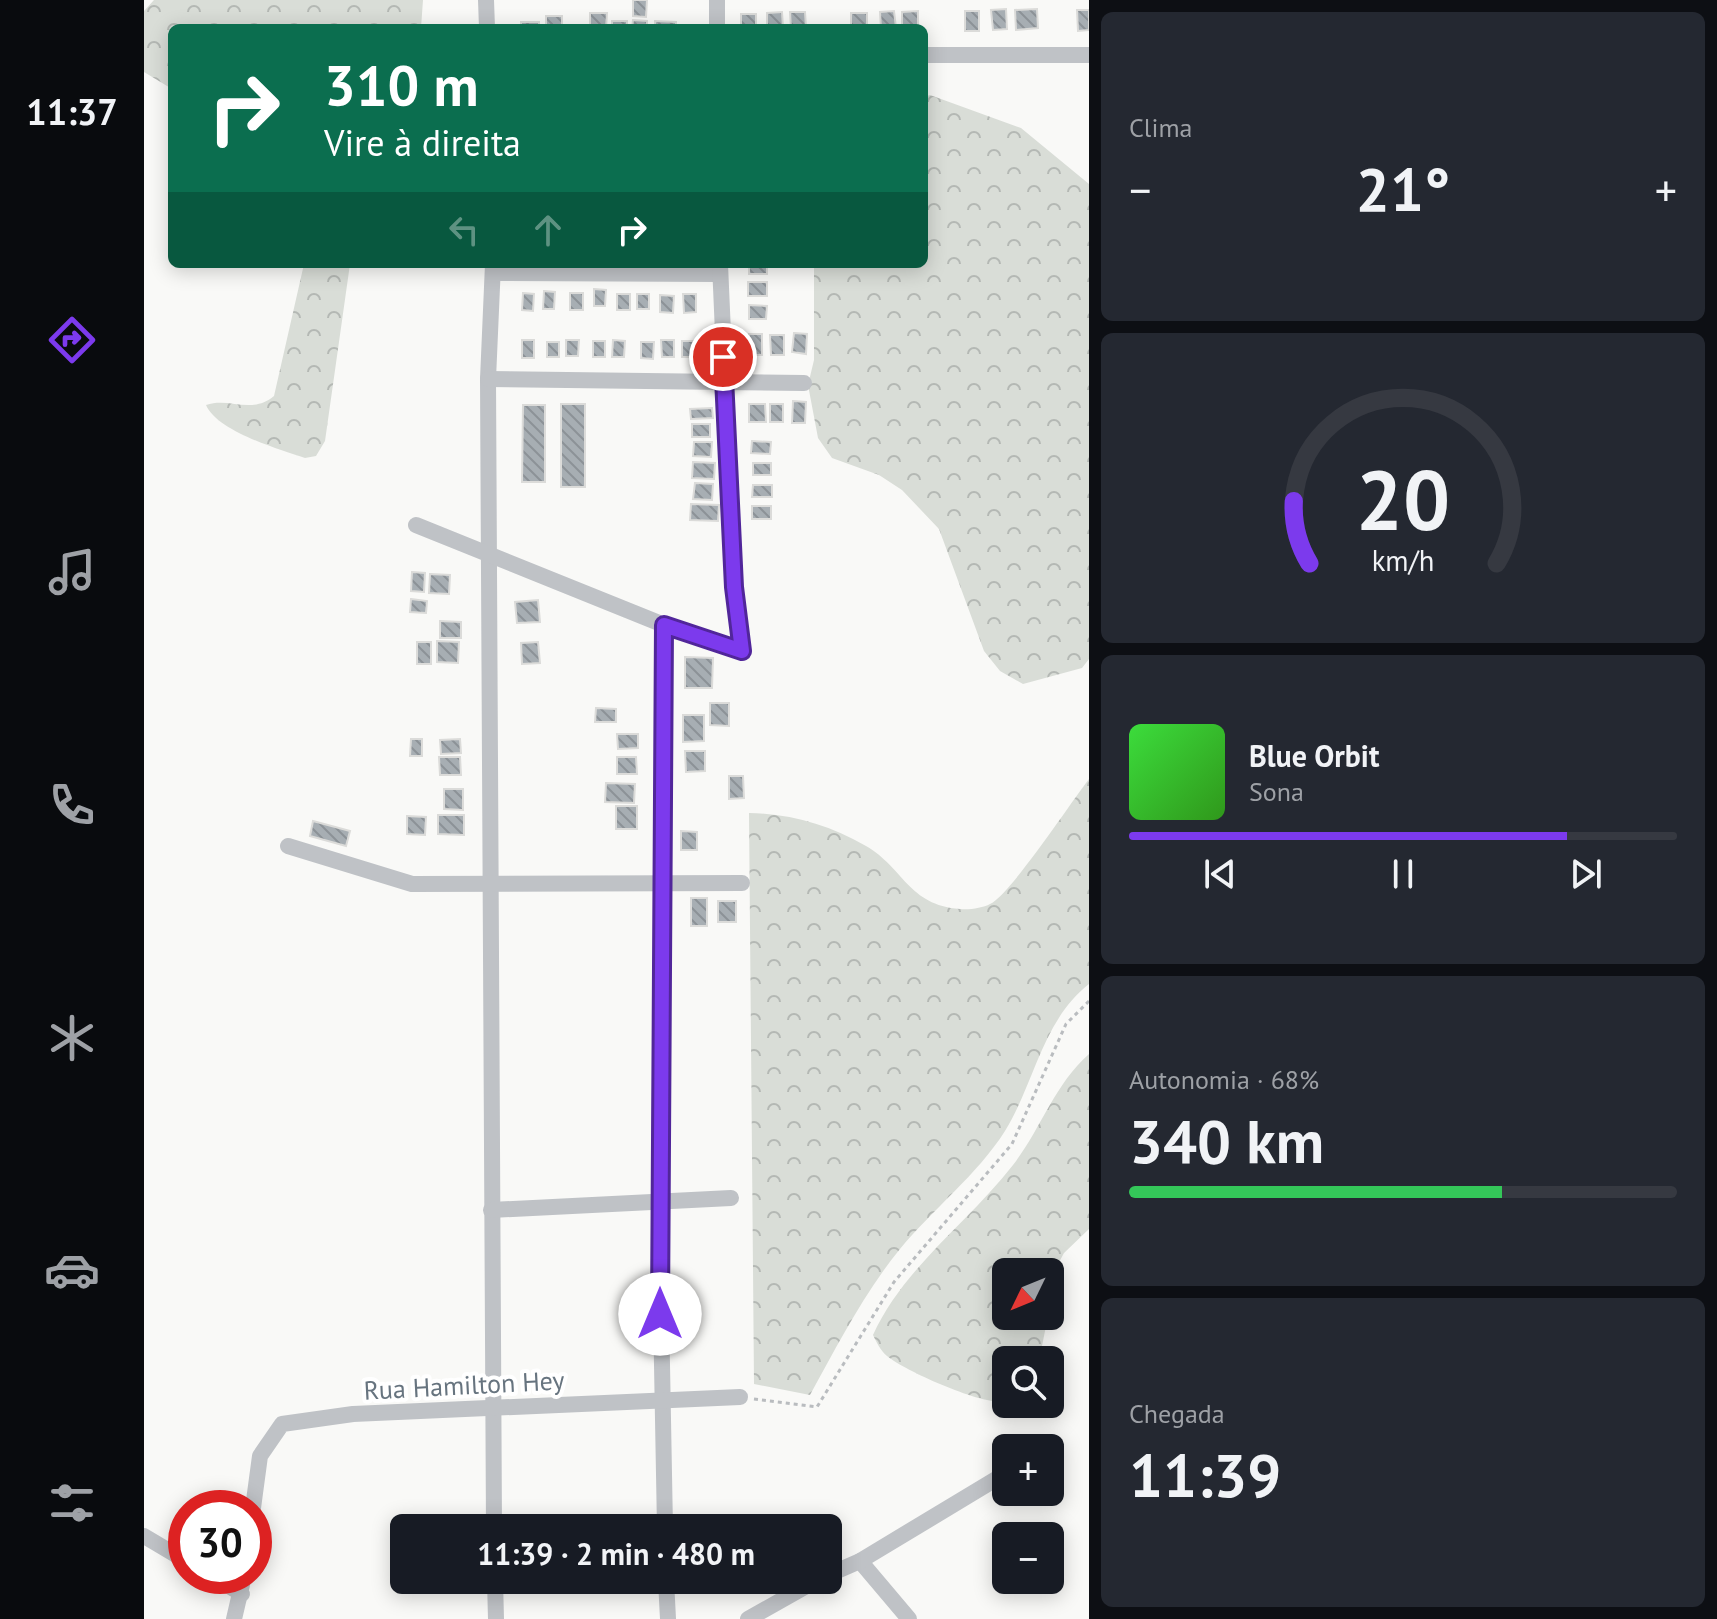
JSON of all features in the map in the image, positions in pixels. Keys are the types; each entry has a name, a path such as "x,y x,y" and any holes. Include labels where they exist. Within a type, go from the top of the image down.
{"street":[{"path":"486,0 487,24"},
{"path":"717,0 717,24"},
{"path":"928,55 1089,55"},
{"path":"416,525 491,557 664,625 742,651 734,587 720,269 493,269 488,379 491,557 491,1407 494,1514"},
{"path":"488,379 804,383"},
{"path":"664,625 659,1201 660,1400 664,1514"},
{"path":"288,846 412,884 742,883"},
{"path":"491,1210 731,1198"},
{"name":"Rua Hamilton Hey","path":"255,1490 260,1456 282,1424 353,1414 740,1397"},
{"path":"842,1569 992,1481"},
{"path":"144,1536 168,1550"},
{"path":"860,1561 909,1619"},
{"path":"234,1619 242,1594"},
{"path":"495,1594 496,1619"},
{"path":"667,1594 668,1619"},
{"path":"748,1619 792,1594"}],"path":[{"path":"740,1397 817,1407 894,1282 1012,1144 1066,1024 1089,1001"}],"green space":[{"path":"154,0 423,0 421,24 168,24 168,87 144,72 144,11"},
{"path":"928,96 1021,128 1089,184 1089,659 1082,668 1023,684 1000,671 984,651 939,529 902,490 879,475 832,458 818,438 808,385 814,360 814,268 928,268"},
{"path":"303,268 349,268 325,441 316,456 305,458 235,431 222,423 206,405 257,404 274,396"},
{"path":"1089,779 1089,984 1060,1016 1005,1131 887,1266 810,1395 754,1384 749,813 795,818 838,832 879,855 929,901 972,909 990,904 1011,884"},
{"path":"1089,1054 1089,1229 1061,1258 992,1258 992,1330 1045,1330 1042,1346 992,1346 992,1401 963,1393 897,1363 882,1351 873,1335 886,1311 919,1267 1013,1165 1077,1066"}],"building":[{"path":"633,0 647,0 646,17 633,16"},
{"path":"1006,9 1007,29 993,30 991,10"},
{"path":"1037,9 1038,28 1016,30 1015,10"},
{"path":"1077,10 1089,10 1089,30 1078,31"},
{"path":"894,11 896,24 881,24 880,12"},
{"path":"918,11 918,24 902,24 902,12"},
{"path":"965,11 979,11 979,31 965,31"},
{"path":"782,12 783,24 767,24 767,13"},
{"path":"790,12 805,12 806,24 791,24"},
{"path":"590,13 607,13 606,24 590,24"},
{"path":"851,13 867,13 867,24 851,24"},
{"path":"741,14 756,14 756,24 741,24"},
{"path":"546,16 562,16 562,24 546,24"},
{"path":"633,20 647,21 647,24 632,24"},
{"path":"612,21 627,21 627,24 612,24"},
{"path":"655,21 676,22 676,24 655,24"},
{"path":"749,268 767,268 767,274 749,274"},
{"path":"748,282 767,282 767,296 748,296"},
{"path":"594,289 606,290 605,306 594,306"},
{"path":"544,291 555,292 554,309 543,309"},
{"path":"523,293 534,294 533,311 522,310"},
{"path":"570,293 583,293 583,310 570,310"},
{"path":"617,294 630,294 630,310 617,310"},
{"path":"637,294 649,294 649,309 637,309"},
{"path":"683,294 696,294 696,312 684,313"},
{"path":"660,295 674,296 673,313 660,312"},
{"path":"749,305 767,306 766,319 749,319"},
{"path":"794,333 807,334 806,354 792,352"},
{"path":"749,334 762,334 762,355 749,355"},
{"path":"770,335 784,335 784,355 771,355"},
{"path":"522,340 534,340 534,358 522,358"},
{"path":"566,340 579,340 578,356 566,356"},
{"path":"613,340 625,341 624,357 612,357"},
{"path":"661,340 674,340 674,357 662,357"},
{"path":"593,341 605,341 605,357 593,357"},
{"path":"682,341 696,341 695,357 682,357"},
{"path":"547,342 559,342 559,357 547,357"},
{"path":"641,342 654,342 653,359 641,358"},
{"path":"701,344 713,344 713,359 700,359"},
{"path":"793,401 806,402 805,423 792,423"},
{"path":"561,404 585,404 585,487 561,487"},
{"path":"749,404 765,404 766,422 749,422"},
{"path":"770,404 783,404 783,422 770,422"},
{"path":"523,405 545,405 545,482 522,482"},
{"path":"712,408 713,418 691,419 690,409"},
{"path":"692,424 710,424 710,437 692,437"},
{"path":"752,441 771,442 770,454 751,453"},
{"path":"694,442 712,442 711,457 693,456"},
{"path":"693,462 715,463 714,479 692,478"},
{"path":"753,463 771,463 771,475 753,475"},
{"path":"695,483 713,484 712,500 693,499"},
{"path":"753,485 772,485 772,497 752,497"},
{"path":"691,504 719,505 718,521 690,520"},
{"path":"752,506 771,506 771,519 752,519"},
{"path":"412,572 425,573 424,592 411,591"},
{"path":"430,574 450,575 449,594 429,593"},
{"path":"411,599 427,601 426,613 410,612"},
{"path":"538,600 540,622 517,623 515,602"},
{"path":"440,621 461,622 461,638 440,638"},
{"path":"437,641 459,642 458,663 437,662"},
{"path":"417,642 431,642 431,664 417,664"},
{"path":"538,642 540,663 522,664 521,643"},
{"path":"685,657 713,658 712,688 685,688"},
{"path":"710,703 729,703 729,726 710,725"},
{"path":"596,708 616,709 616,722 595,722"},
{"path":"683,715 704,715 704,741 683,742"},
{"path":"617,734 638,734 638,748 618,749"},
{"path":"411,739 422,739 422,756 410,756"},
{"path":"460,739 461,753 441,754 440,740"},
{"path":"685,751 705,751 705,771 686,772"},
{"path":"439,757 460,757 461,775 440,775"},
{"path":"617,757 636,757 637,774 617,774"},
{"path":"729,776 743,776 744,798 729,799"},
{"path":"606,783 635,784 634,803 605,802"},
{"path":"444,789 463,789 463,810 444,809"},
{"path":"616,806 637,806 637,829 616,829"},
{"path":"438,815 464,815 464,835 438,834"},
{"path":"407,816 426,817 425,835 407,834"},
{"path":"313,821 350,831 346,846 310,836"},
{"path":"681,831 697,832 697,850 681,850"},
{"path":"691,898 707,898 707,926 691,926"},
{"path":"718,901 736,901 736,922 718,922"}],"route":[{"path":"660,1314 664,625 742,651 734,587 723,357"}]}
